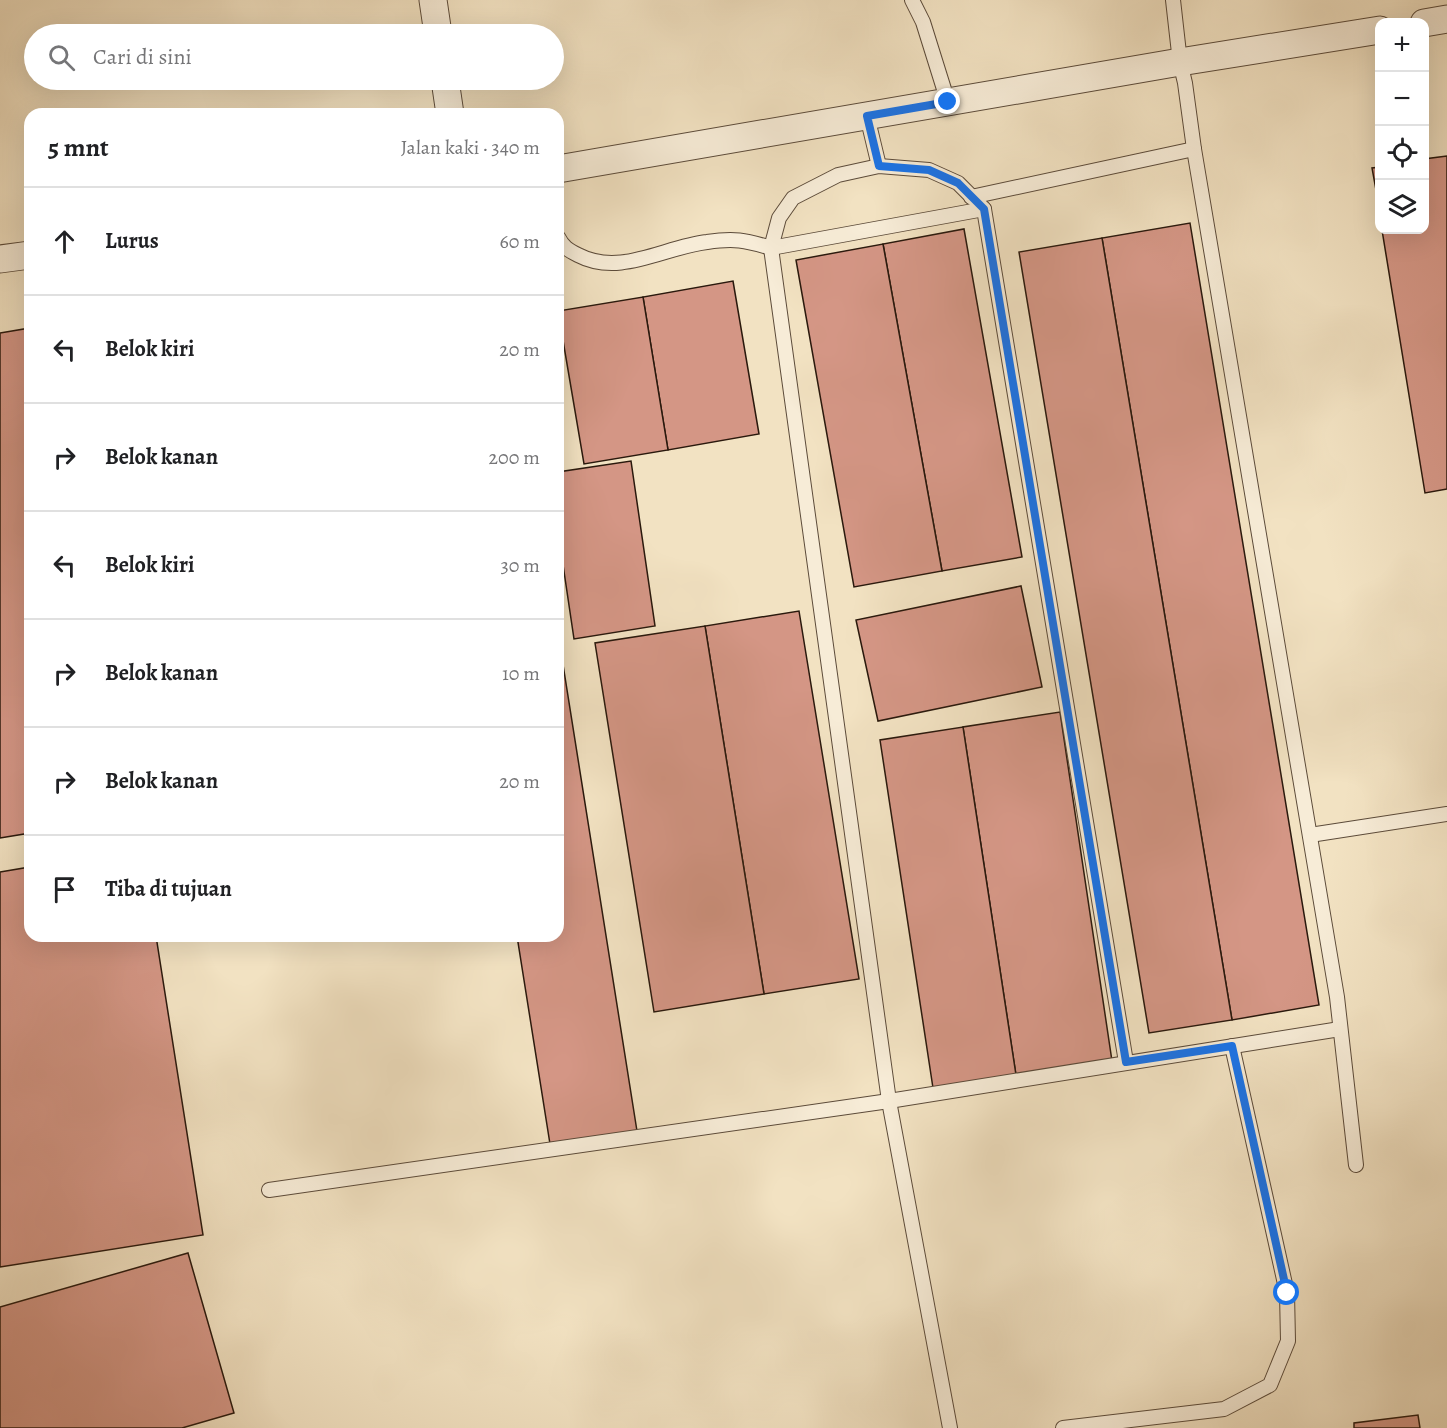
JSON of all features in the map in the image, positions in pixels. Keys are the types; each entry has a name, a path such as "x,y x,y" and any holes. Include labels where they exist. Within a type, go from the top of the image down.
{"street":[{"path":"433,0 437,24"},
{"path":"1429,21 1447,19"},
{"path":"564,169 1180,62 1375,31"},
{"path":"446,90 449,108"},
{"path":"0,259 24,256"}],"lane":[{"path":"912,0 923,22 948,102"},
{"path":"1173,0 1194,149 1341,1029 1356,1165"},
{"path":"867,116 879,166"},
{"path":"971,197 1194,149"},
{"path":"950,1428 890,1101 771,248 779,218 793,198 838,174 879,166 929,170 958,183 984,209 1126,1062"},
{"path":"564,248 590,261 623,264 706,242 742,239 771,248 984,209"},
{"path":"1310,835 1447,814"},
{"path":"270,1190 890,1101 1341,1029"},
{"path":"1063,1428 1224,1409 1270,1385 1288,1341 1287,1293 1232,1046"}],"building":[{"path":"1447,156 1447,489 1425,493 1383,234 1429,234 1429,158"},
{"path":"1372,168 1375,168 1375,184"},
{"path":"1190,223 1319,1005 1232,1020 1102,238"},
{"path":"964,229 1022,557 942,571 883,244"},
{"path":"1102,238 1232,1020 1149,1033 1019,252"},
{"path":"883,244 942,571 854,587 796,260"},
{"path":"733,281 759,434 668,450 643,297"},
{"path":"643,297 668,450 584,464 564,346 564,310"},
{"path":"24,329 24,834 0,838 0,333"},
{"path":"631,461 655,626 574,639 564,572 564,471"},
{"path":"1021,586 1042,687 878,721 856,620"},
{"path":"799,611 859,979 764,994 705,626"},
{"path":"705,626 764,994 654,1012 595,643"},
{"path":"564,671 637,1131 550,1144 518,942 564,942"},
{"path":"1060,712 1112,1061 1016,1075 963,727"},
{"path":"963,727 1016,1075 933,1088 880,740"},
{"path":"24,868 24,942 157,942 203,1235 0,1267 0,872"},
{"path":"188,1253 234,1413 182,1428 0,1428 0,1307"},
{"path":"1418,1415 1420,1428 1354,1428 1354,1423"}],"route":[{"path":"948,102 867,116 879,166 929,170 958,183 984,209 1126,1062 1232,1046 1287,1293"}]}
